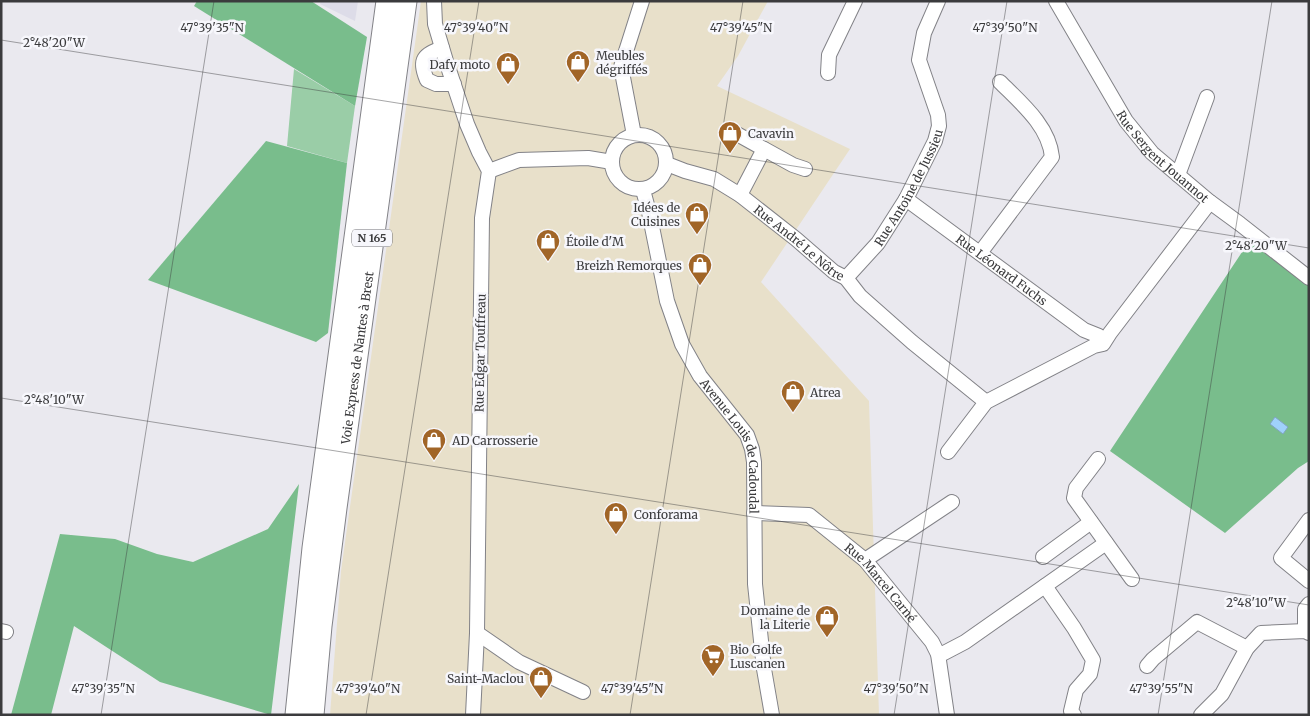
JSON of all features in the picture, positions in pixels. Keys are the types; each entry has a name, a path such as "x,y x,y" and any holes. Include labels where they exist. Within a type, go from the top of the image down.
{"highway":[{"name":"Voie Express de Nantes à Brest","path":"296,715 312,548 387,1"},
{"name":"Voie Express de Nantes à Brest","path":"313,715 334,517 406,1"},
{"path":"281,715 300,586 312,548"}],"street":[{"path":"434,1 435,24 442,48 467,124 489,171 519,160 588,158 612,162"},
{"path":"634,135 621,67 642,1"},
{"path":"828,73 828,55 854,1"},
{"name":"Rue Antoine de Jussieu","path":"846,278 878,244 906,199 935,141 940,126 919,60 924,33 938,1"},
{"name":"Rue Sergent Jouannot","path":"1056,1 1126,121 1152,153 1210,202 1309,278"},
{"path":"442,48 427,54 423,61 424,73 427,80 436,84 454,84"},
{"path":"980,253 1052,157 1052,148 1032,113 1000,82"},
{"path":"1178,176 1207,97"},
{"path":"737,134 793,165 805,169"},
{"path":"634,135 650,137 658,141 663,148 667,164 659,181 652,187 643,190 625,186 613,171 613,153 618,144 625,138 634,135"},
{"path":"740,195 764,149"},
{"name":"Rue André Le Nôtre","path":"667,164 714,179 740,195 834,272 846,278 860,296 912,342 986,402"},
{"name":"Rue Edgar Touffreau","path":"473,715 477,633 482,218 489,171"},
{"name":"Avenue Louis de Cadoudal","path":"643,190 666,301 682,344 700,376 747,435 752,449 754,462 755,584 764,669 772,715"},
{"name":"Rue Léonard Fuchs","path":"906,199 1084,330 1101,338"},
{"path":"948,452 986,402 1101,338 1210,202"},
{"path":"1098,459 1076,488 1074,498 1132,579"},
{"path":"865,560 952,502"},
{"name":"Rue Marcel Carné","path":"754,513 808,515 865,560 932,642 938,654 947,715"},
{"path":"1309,520 1281,558 1309,581"},
{"path":"1043,557 1091,522"},
{"path":"938,654 944,653 965,642 1106,543"},
{"path":"1045,586 1093,660 1090,674 1076,690 1071,712 1074,715"},
{"path":"1201,715 1222,694 1247,648 1261,633 1307,632 1306,609 1309,604"},
{"path":"1147,666 1152,659 1196,622 1247,648"},
{"path":"477,633 518,662 583,692"}],"shaded area":[{"path":"321,1 358,1 355,21 320,4"},
{"path":"421,1 768,1 738,56 717,86 850,149 761,282 869,401 879,715 330,715 341,571"}],"green space":[{"path":"197,1 311,1 367,37 355,106 194,6"},
{"path":"294,69 355,106 347,163 287,146"},
{"path":"266,141 347,163 328,333 316,342 148,280"},
{"path":"1254,234 1309,282 1309,461 1298,468 1225,533 1110,451"},
{"path":"299,484 271,715 160,682 74,626 51,715 11,715 60,534 115,539 157,554 193,562 268,529"}],"water":[{"path":"1275,417 1288,427 1283,434 1270,424"}],"place":[{"name":"Meubles dégriffés","path":"578,83"},
{"name":"Dafy moto","path":"508,85"},
{"name":"Cavavin","path":"730,154"},
{"name":"Idées de Cuisines","path":"697,235"},
{"name":"Étoile d'M","path":"548,262"},
{"name":"Breizh Remorques","path":"700,286"},
{"name":"Atrea","path":"793,413"},
{"name":"AD Carrosserie","path":"434,461"},
{"name":"Conforama","path":"616,535"},
{"name":"Domaine de la Literie","path":"827,638"},
{"name":"Bio Golfe Luscanen","path":"713,677"},
{"name":"Saint-Maclou","path":"541,699"}]}
